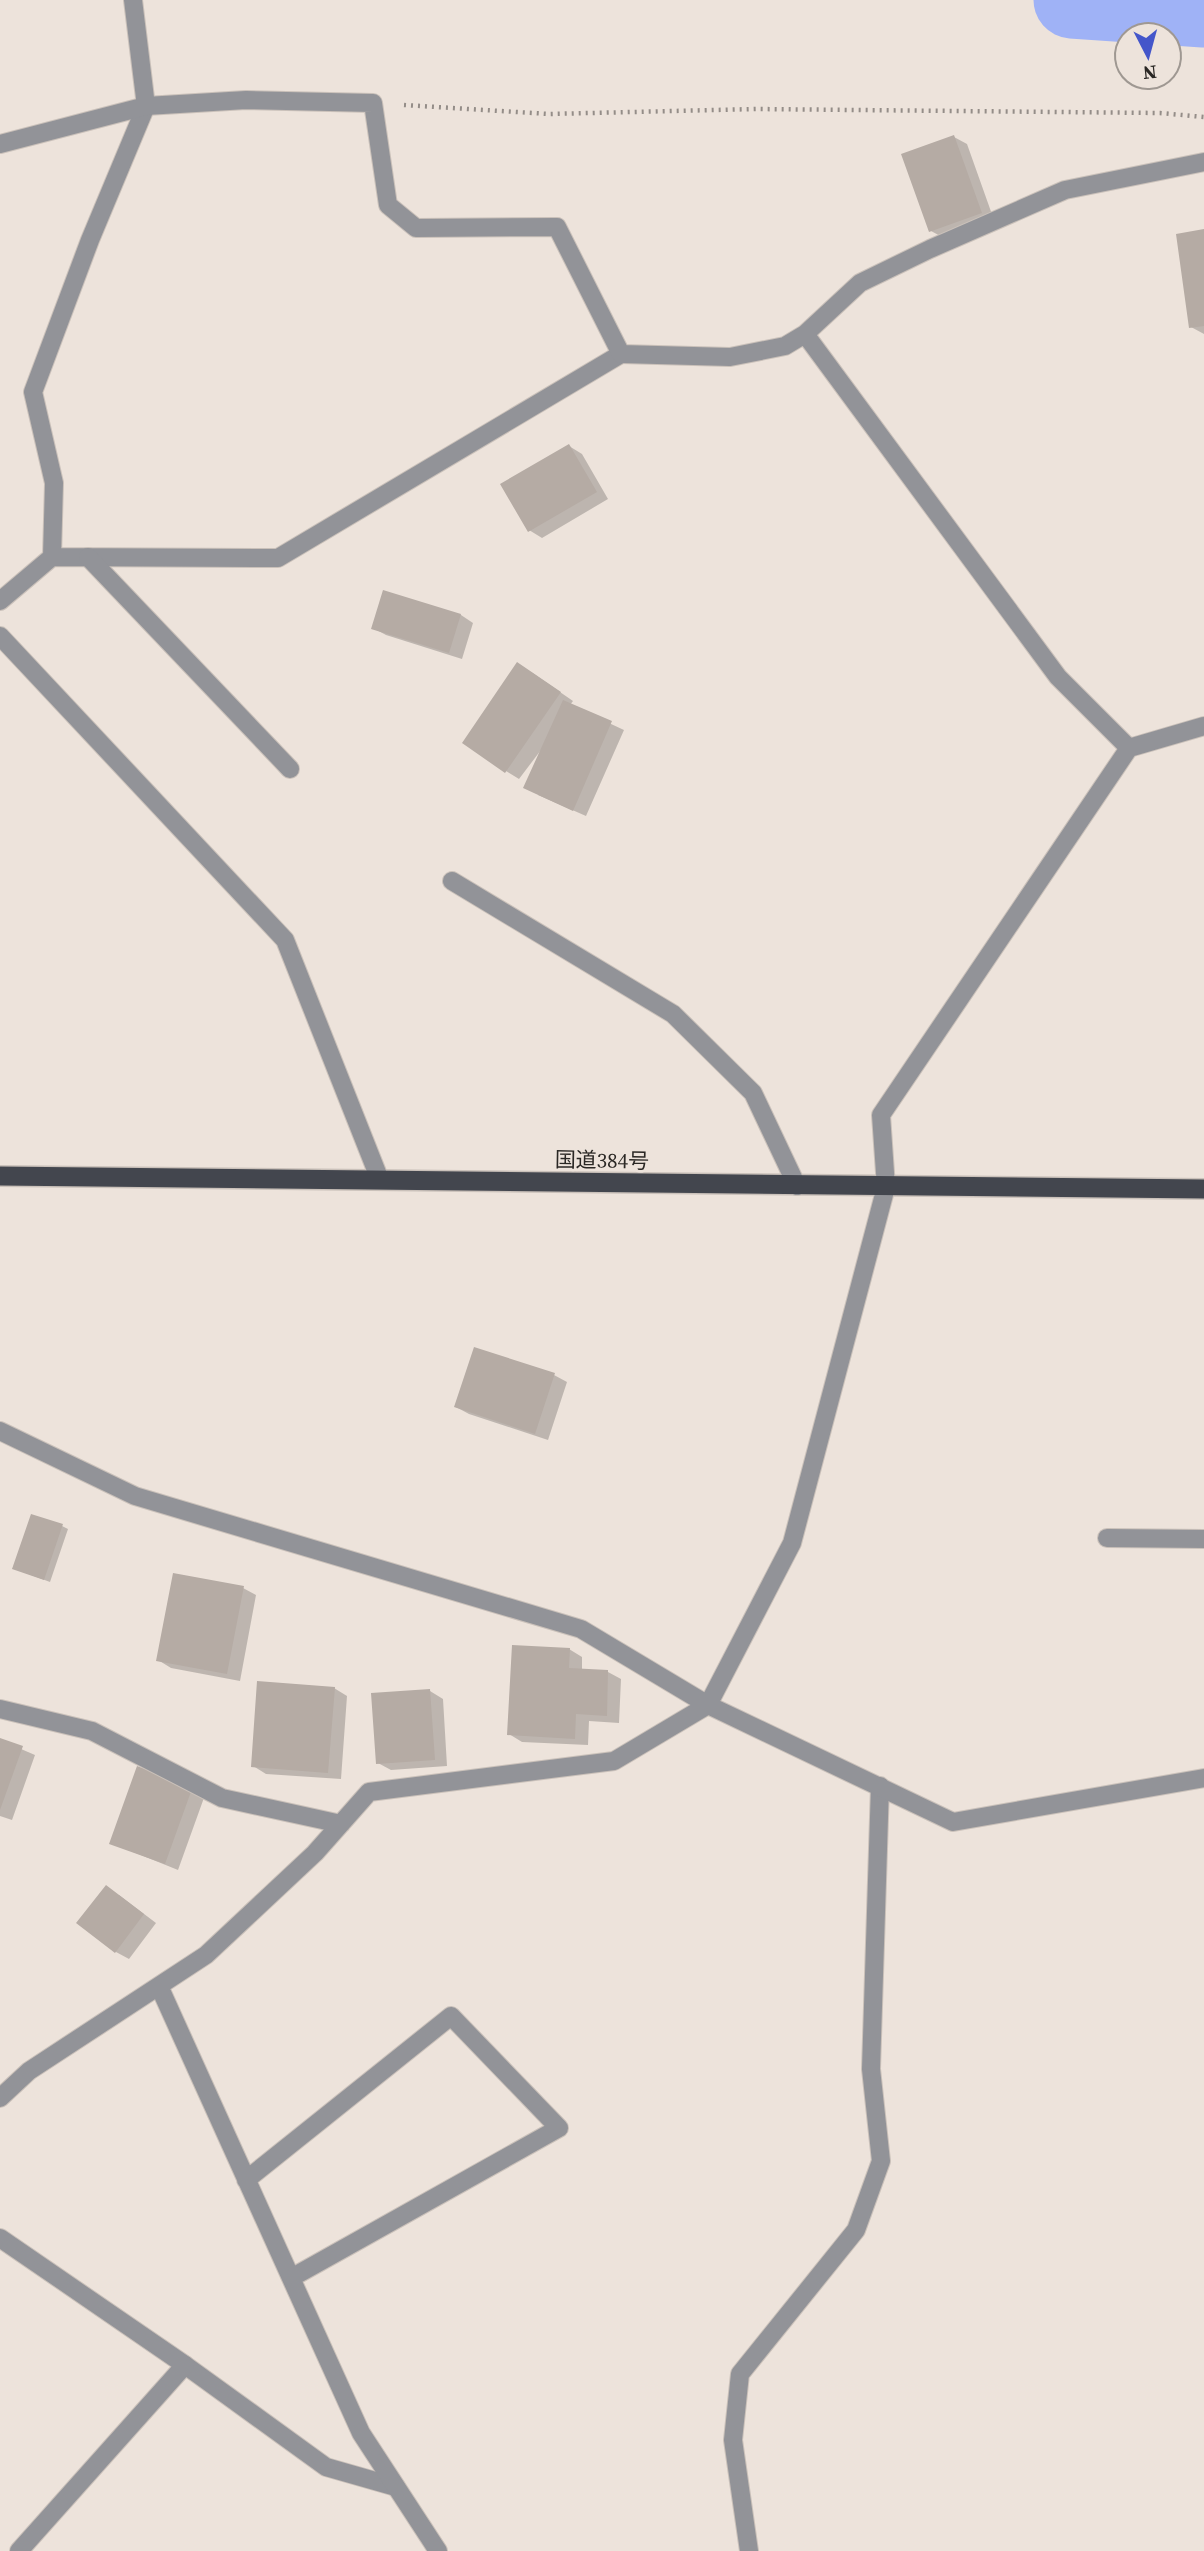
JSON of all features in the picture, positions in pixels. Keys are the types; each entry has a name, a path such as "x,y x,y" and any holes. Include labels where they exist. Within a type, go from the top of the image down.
{"highway":[{"name":"国道384号","path":"0,1176 1204,1189"}],"street":[{"path":"52,557 54,484 33,392 90,240 146,106 133,0"},
{"path":"0,144 146,106 246,100 373,103 388,205 416,228 557,227 621,354"},
{"path":"0,601 52,557 278,558 621,354 730,357 785,346 805,334 859,282 1053,195 1065,190 1204,162"},
{"path":"805,334 1058,677 1129,748"},
{"path":"88,557 290,769"},
{"path":"0,636 285,940 380,1180"},
{"path":"0,2098 29,2071 206,1955 315,1853 369,1792 614,1762 708,1705 792,1543 886,1187 881,1115 1129,748 1204,726"},
{"path":"452,881 673,1014 753,1093 797,1186"},
{"path":"0,1431 135,1496 581,1629 708,1705 953,1822 1204,1778"},
{"path":"1107,1538 1204,1539"},
{"path":"0,1709 92,1731 222,1798 341,1824"},
{"path":"749,2551 733,2440 740,2374 856,2230 881,2161 871,2069 880,1786"},
{"path":"159,1986 361,2434 438,2551"},
{"path":"246,2180 451,2015 559,2127 291,2278"},
{"path":"0,2238 185,2365 326,2467 396,2487"},
{"path":"19,2551 185,2365"}],"path":[{"path":"373,103 548,114 756,109 1160,113 1204,117"}],"building":[{"path":"954,135 982,213 929,232 901,154"},
{"path":"1204,229 1204,326 1189,328 1176,234"},
{"path":"569,444 597,492 528,532 500,484"},
{"path":"383,590 461,614 449,653 371,629"},
{"path":"517,662 561,692 505,773 462,743"},
{"path":"563,700 612,721 573,811 523,788"},
{"path":"474,1347 555,1373 535,1434 454,1407"},
{"path":"31,1514 63,1524 44,1580 12,1569"},
{"path":"173,1573 244,1586 227,1674 156,1661"},
{"path":"512,1645 570,1648 569,1668 608,1670 607,1716 576,1714 575,1739 507,1735"},
{"path":"257,1681 335,1687 328,1773 251,1767"},
{"path":"430,1689 435,1760 376,1764 371,1693"},
{"path":"0,1738 23,1746 0,1810"},
{"path":"137,1766 193,1786 165,1864 109,1844"},
{"path":"106,1885 144,1914 115,1953 76,1923"}],"waterway":[{"path":"1072,0 1204,9"}]}
